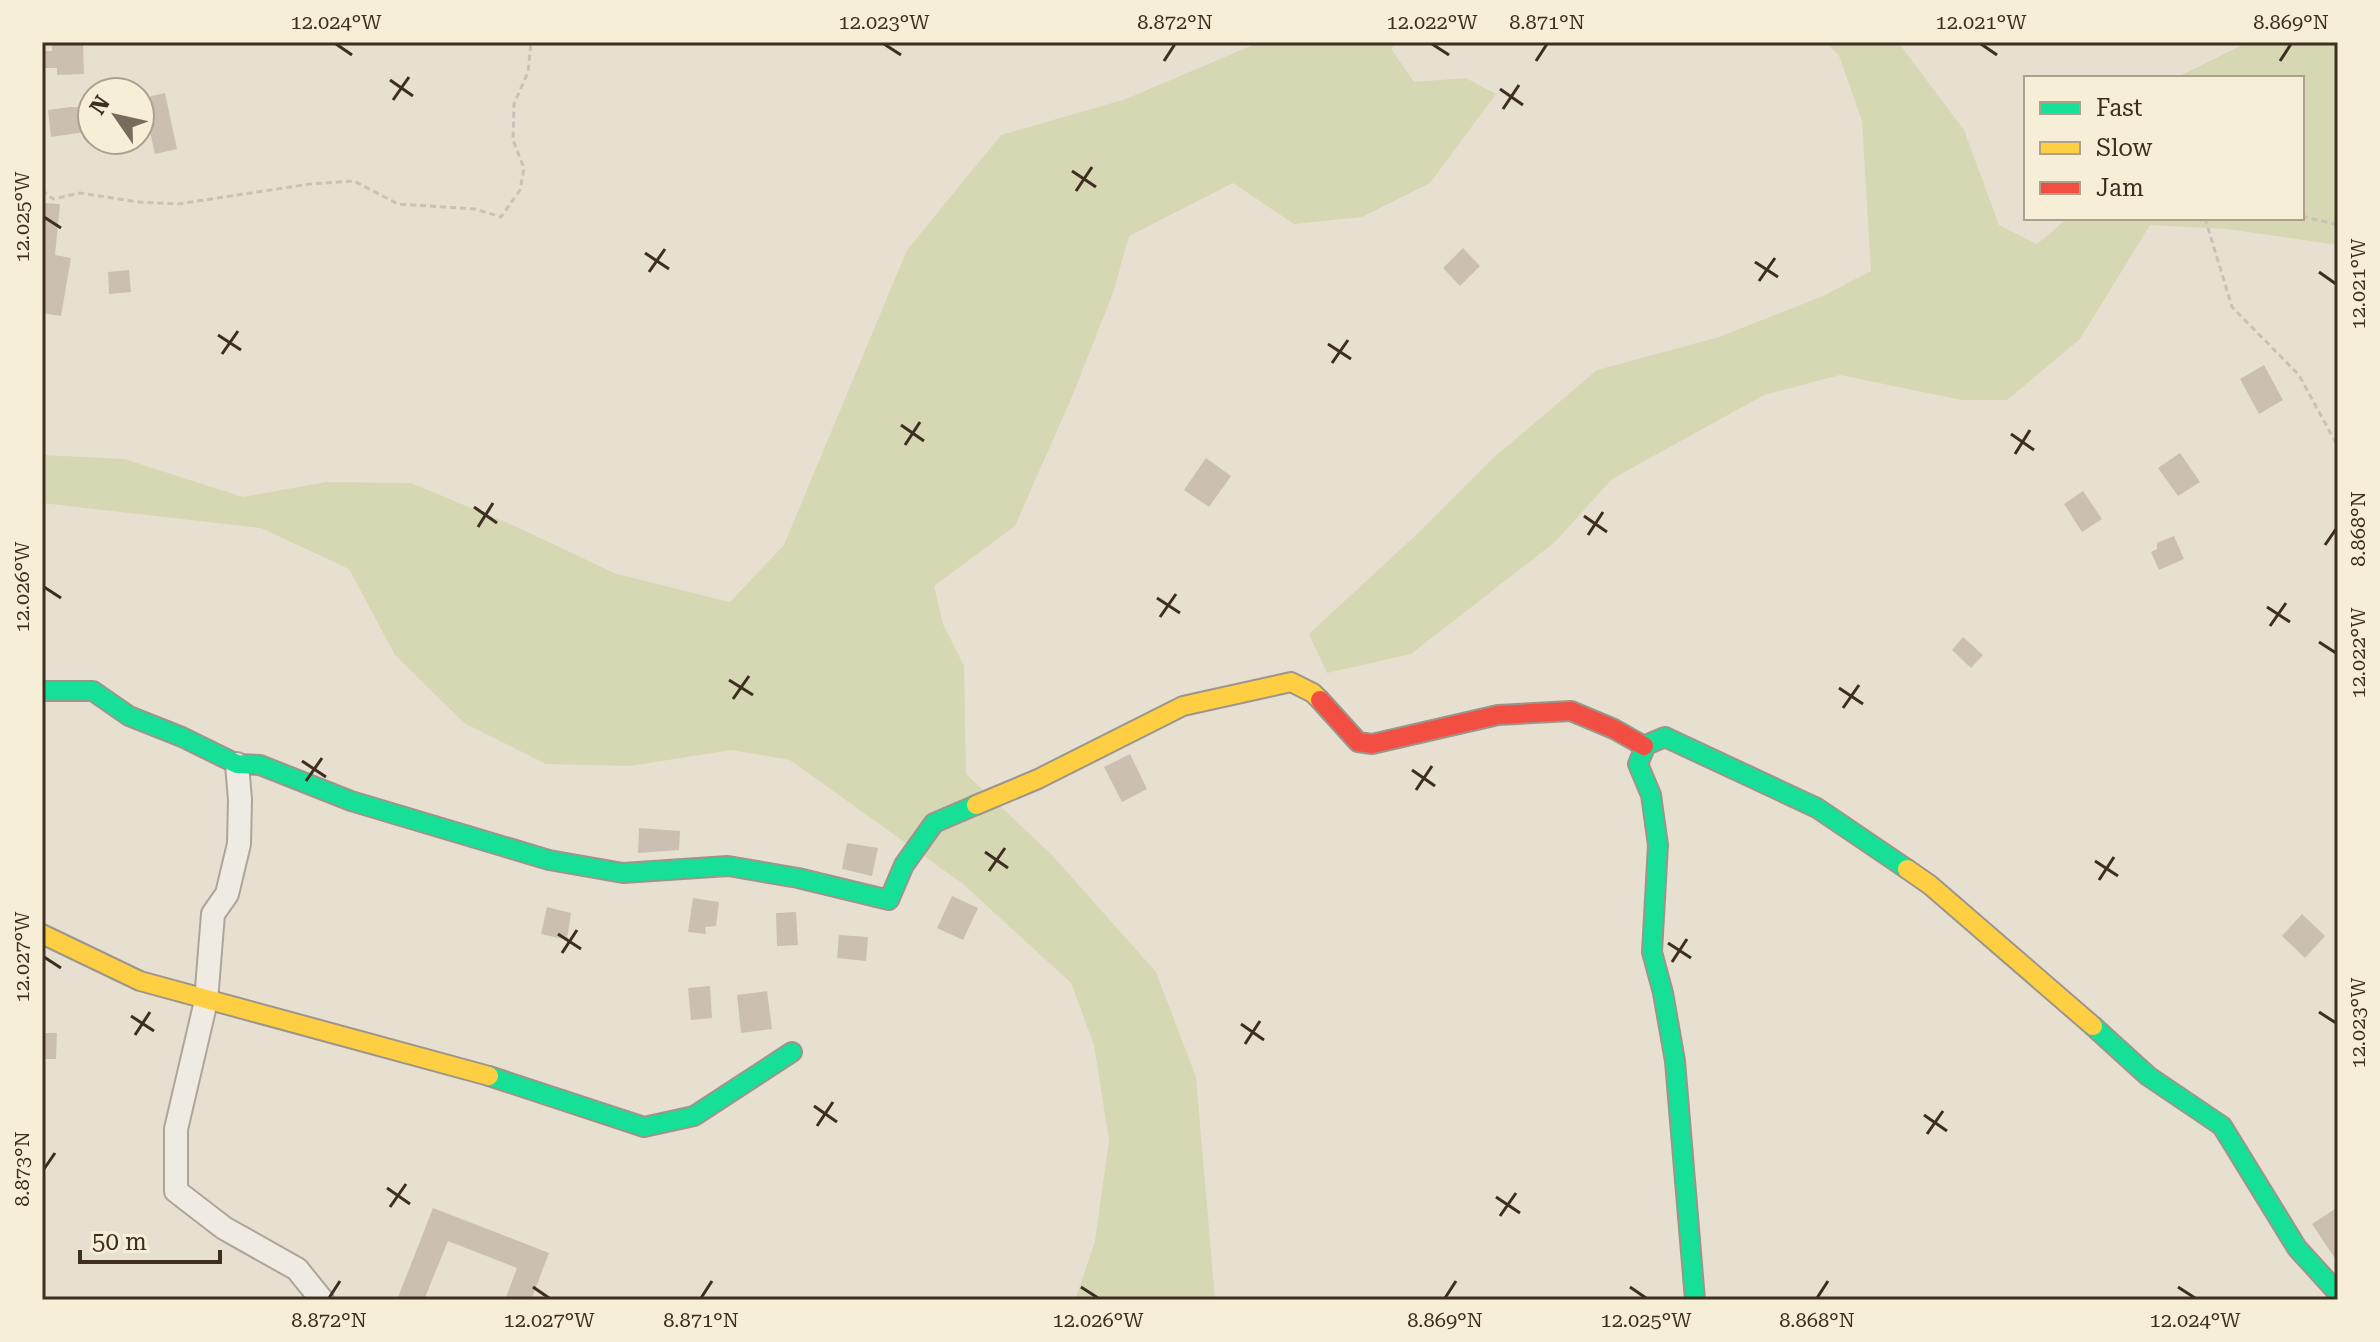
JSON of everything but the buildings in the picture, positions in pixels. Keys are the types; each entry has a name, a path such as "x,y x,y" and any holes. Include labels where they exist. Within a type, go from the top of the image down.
{"street":[{"path":"42,691 93,691 129,716 237,764 260,765 351,801 549,860 623,873 728,866 798,878 889,900 904,865 934,823 1038,779 1183,706 1291,682 1313,693 1358,742 1372,744 1498,715 1571,711 1644,746"},
{"path":"1695,1300 1675,1061 1652,952 1658,845 1651,795 1638,764 1644,746 1650,740 1665,737 1817,808 1930,885 2148,1076 2222,1126 2297,1248 2338,1293"},
{"path":"237,764 239,844 227,894 213,914 206,1001 176,1129 176,1191 224,1228 297,1269 322,1300"},
{"path":"42,934 140,981 470,1070 644,1127 694,1116 792,1052"}],"path":[{"path":"42,190 53,199 80,193 178,204 310,184 354,181 398,204 475,209 501,217 520,190 524,168 513,140 514,104 528,72 531,42"},
{"path":"2304,216 2338,225"},
{"path":"2206,220 2232,307 2299,375 2338,447"}],"green space":[{"path":"1260,42 1394,42 1392,50 1414,82 1466,78 1496,94 1430,183 1362,217 1294,224 1233,183 1129,236 1113,293 1015,526 934,586 943,624 964,666 966,774 1052,855 1156,972 1196,1077 1215,1300 1075,1300 1095,1241 1109,1140 1094,1045 1071,983 963,884 790,760 731,750 630,766 546,764 464,723 395,655 349,569 261,528 42,503 42,455 124,459 243,497 326,482 411,483 517,527 614,573 730,602 784,545 907,250 1001,135 1126,99"},
{"path":"1826,42 1898,42 1964,130 1999,225 2037,244 2066,220 2304,220 2304,76 2179,76 2249,42 2338,42 2338,245 2227,229 2150,225 2080,339 2007,400 1962,400 1840,375 1764,395 1612,479 1555,542 1411,654 1327,673 1309,634 1492,459 1597,370 1719,337 1823,296 1871,271 1862,121 1839,56"}],"traffic: fast":[{"path":"42,691 93,691 129,716 237,764 260,765 351,801 549,860 623,873 728,866 798,878 889,900 904,865 934,823 976,805"},
{"path":"1695,1300 1675,1061 1652,952 1658,845 1651,795 1638,764 1646,745 1665,737 1817,808 1907,869"},
{"path":"2093,1026 2148,1076 2222,1126 2297,1248 2338,1293"},
{"path":"489,1076 644,1127 694,1116 792,1052"}],"traffic: slow":[{"path":"976,805 1038,779 1183,706 1291,682 1320,700"},
{"path":"1907,869 1930,885 2093,1026"},
{"path":"42,934 140,981 489,1076"}],"traffic: jam":[{"path":"1320,700 1358,742 1372,744 1498,715 1571,711 1644,746"}]}
